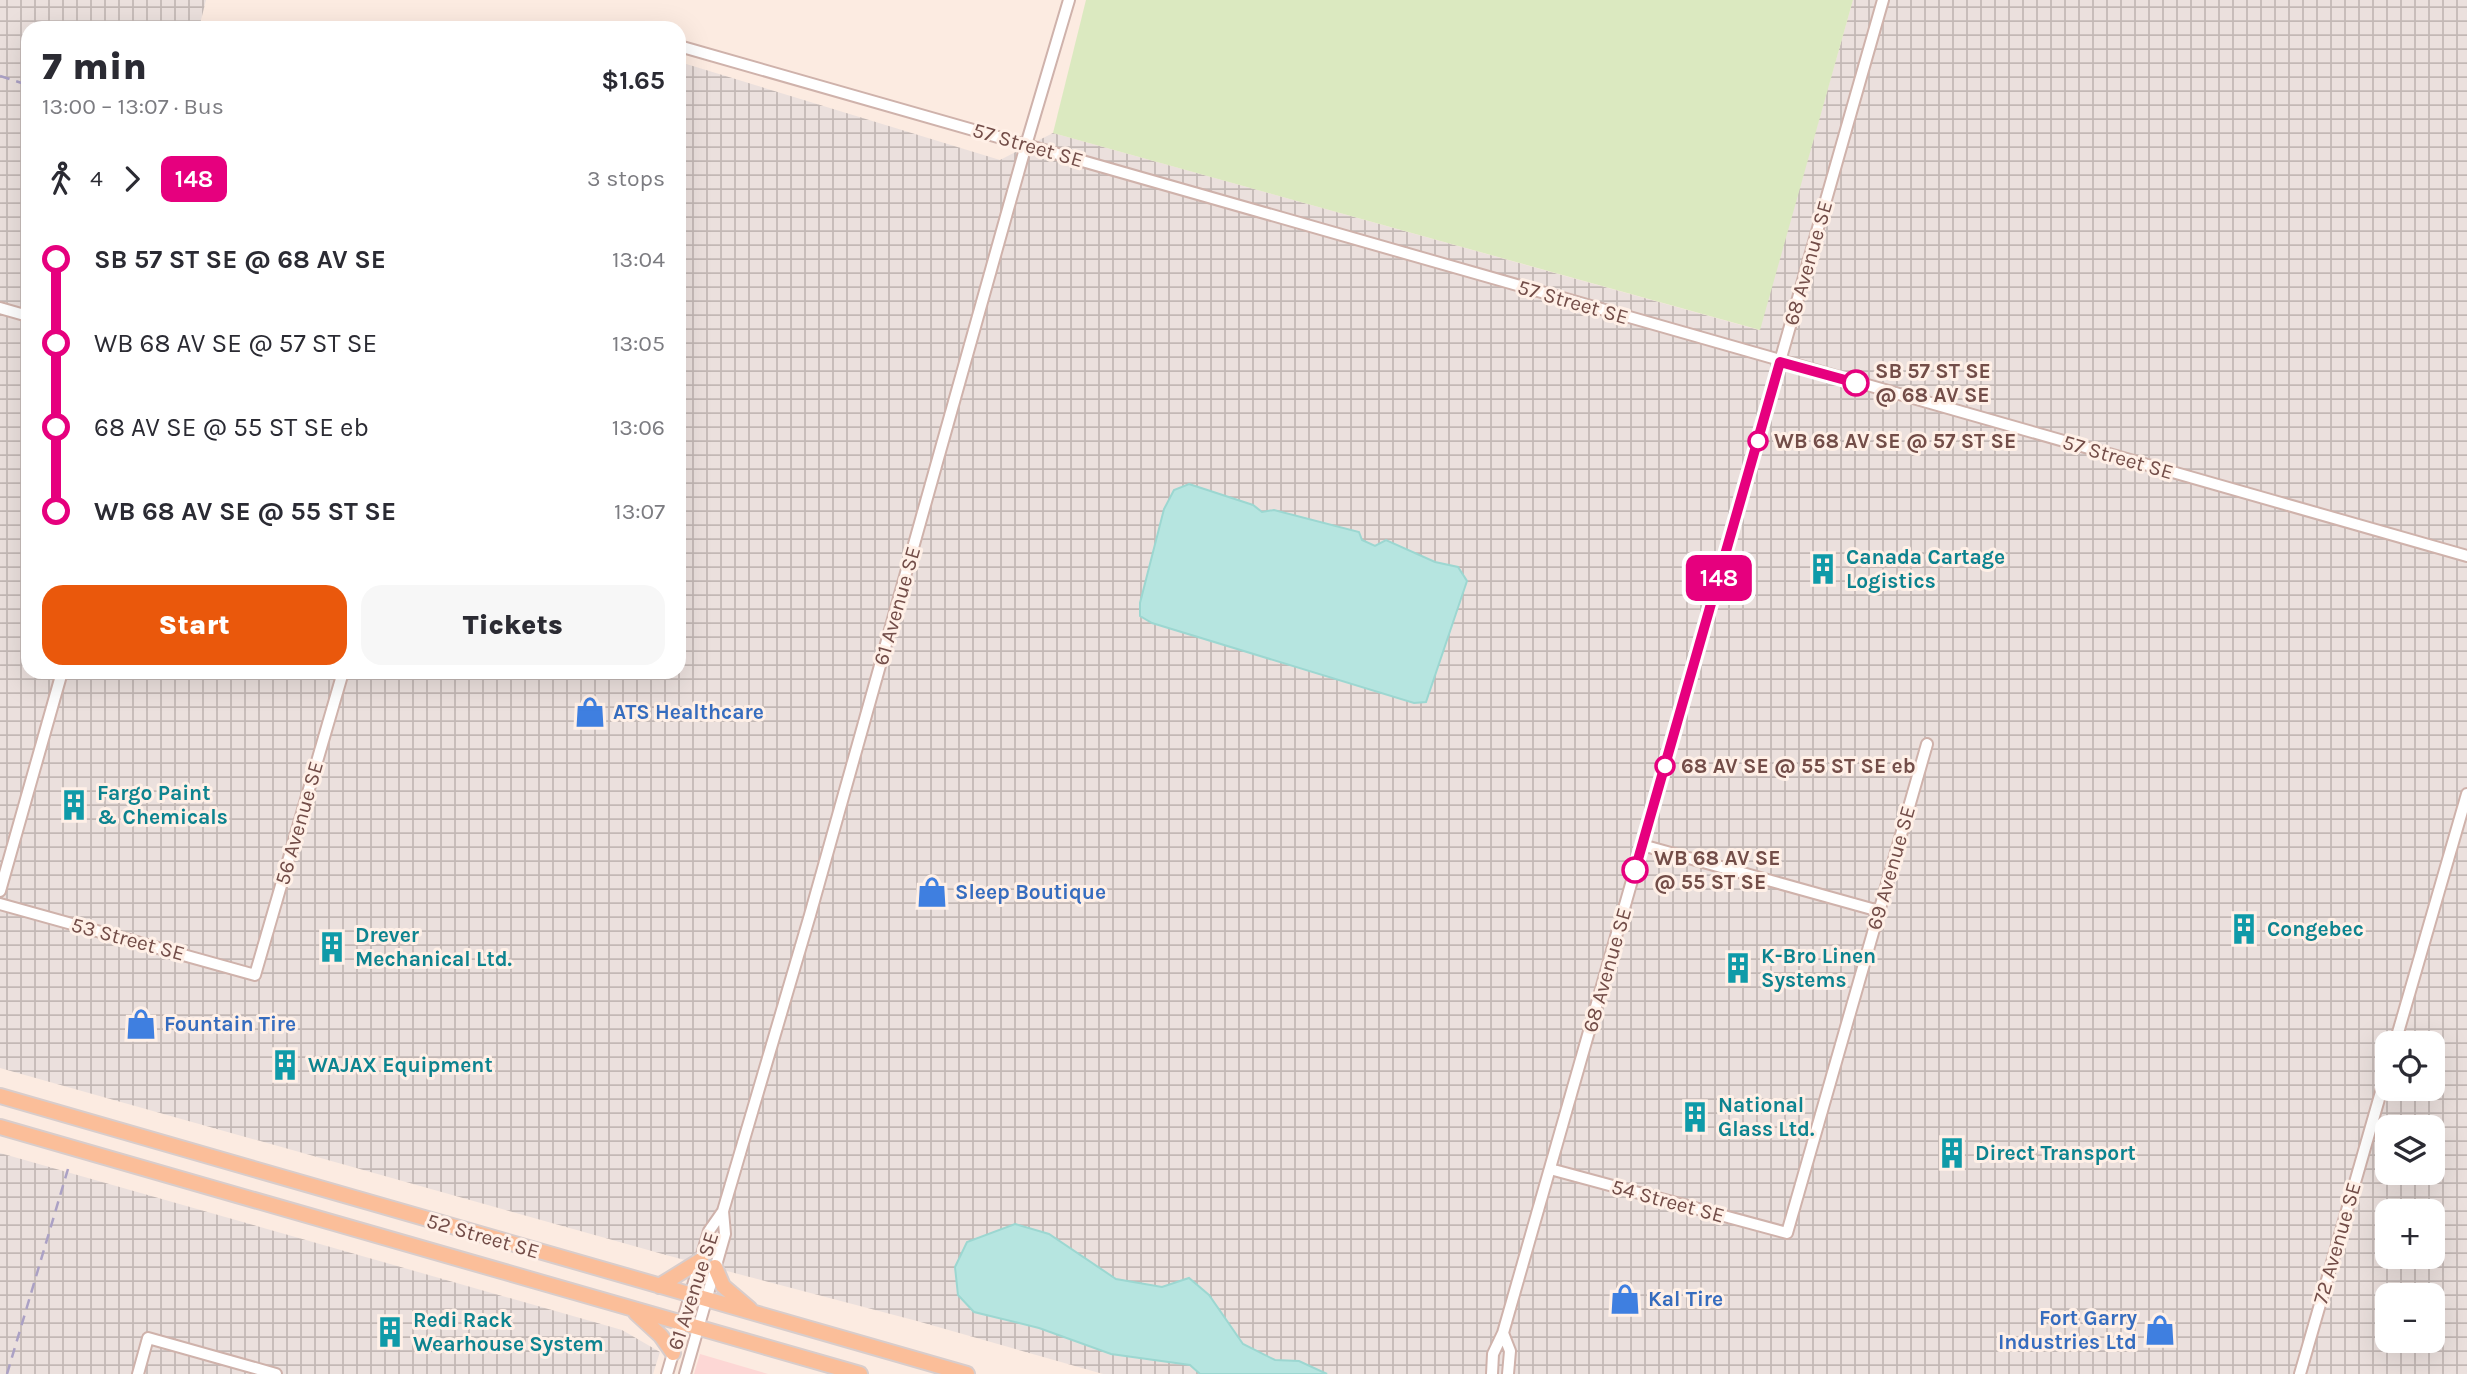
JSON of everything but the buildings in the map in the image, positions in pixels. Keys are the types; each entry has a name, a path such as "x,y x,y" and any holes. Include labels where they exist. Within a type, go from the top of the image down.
{"main road":[{"name":"52 Street SE","path":"0,1097 967,1374"},
{"name":"52 Street SE","path":"0,1127 860,1374"},
{"path":"659,1286 701,1260"},
{"path":"715,1267 723,1286 757,1314"},
{"path":"633,1310 661,1336 673,1353"}],"street":[{"name":"61 Avenue SE","path":"667,1374 709,1231 723,1211 1069,0"},
{"name":"68 Avenue SE","path":"1492,1374 1493,1354 1503,1333 1884,0"},
{"name":"57 Street SE","path":"686,48 2467,556"},
{"path":"0,308 21,314"},
{"path":"0,891 60,679"},
{"name":"56 Avenue SE","path":"255,975 341,679"},
{"name":"69 Avenue SE","path":"1787,1233 1927,744"},
{"path":"2398,1031 2467,794"},
{"path":"1642,845 1879,911"},
{"name":"53 Street SE","path":"0,904 255,975"},
{"name":"72 Avenue SE","path":"2300,1374 2378,1101"},
{"name":"54 Street SE","path":"1550,1169 1787,1233"},
{"name":"61 Avenue SE","path":"685,1374 725,1234 723,1211"},
{"name":"68 Avenue SE","path":"1503,1333 1510,1351 1508,1374"},
{"path":"138,1374 148,1338 276,1374"}],"shaded area":[{"path":"0,0 206,0 201,21 21,21 21,679 686,679 686,64 1000,160 1053,133 1759,330 1853,0 2467,0 2467,1374 1103,1374 917,1321 666,1255 0,1068"},
{"path":"0,1153 622,1330 660,1352 653,1374 0,1374"},
{"path":"700,1354 768,1374 694,1374"}],"green space":[{"path":"1086,0 1853,0 1760,330 1053,133"}],"water":[{"path":"1189,484 1253,505 1262,512 1274,510 1359,532 1362,540 1375,546 1386,540 1435,562 1458,567 1467,581 1426,702 1414,703 1152,623 1140,616 1140,603 1164,509 1174,490"},
{"path":"1015,1224 1049,1234 1116,1279 1162,1287 1189,1278 1209,1295 1243,1344 1275,1360 1299,1361 1327,1374 1200,1374 1190,1365 1111,1354 1039,1328 974,1312 958,1295 955,1267 967,1242"}],"railway":[{"path":"0,76 21,83"},
{"path":"7,1374 68,1169"}],"bus line":[{"name":"148","path":"1635,870 1780,362 1856,383"}],"place":[{"name":"SB 57 ST SE @ 68 AV SE","path":"1856,383"},
{"name":"WB 68 AV SE @ 57 ST SE","path":"1758,441"},
{"name":"Canada Cartage Logistics","path":"1823,569"},
{"name":"ATS Healthcare","path":"590,712"},
{"name":"68 AV SE @ 55 ST SE eb","path":"1665,766"},
{"name":"Fargo Paint & Chemicals","path":"74,805"},
{"name":"WB 68 AV SE @ 55 ST SE","path":"1635,870"},
{"name":"Sleep Boutique","path":"932,892"},
{"name":"Congebec","path":"2244,929"},
{"name":"Drever Mechanical Ltd.","path":"332,947"},
{"name":"K-Bro Linen Systems","path":"1738,968"},
{"name":"Fountain Tire","path":"141,1024"},
{"name":"WAJAX Equipment","path":"285,1065"},
{"name":"National Glass Ltd.","path":"1695,1117"},
{"name":"Direct Transport","path":"1952,1153"},
{"name":"Kal Tire","path":"1625,1299"},
{"name":"Fort Garry Industries Ltd","path":"2160,1330"},
{"name":"Redi Rack Wearhouse System","path":"390,1332"}]}
